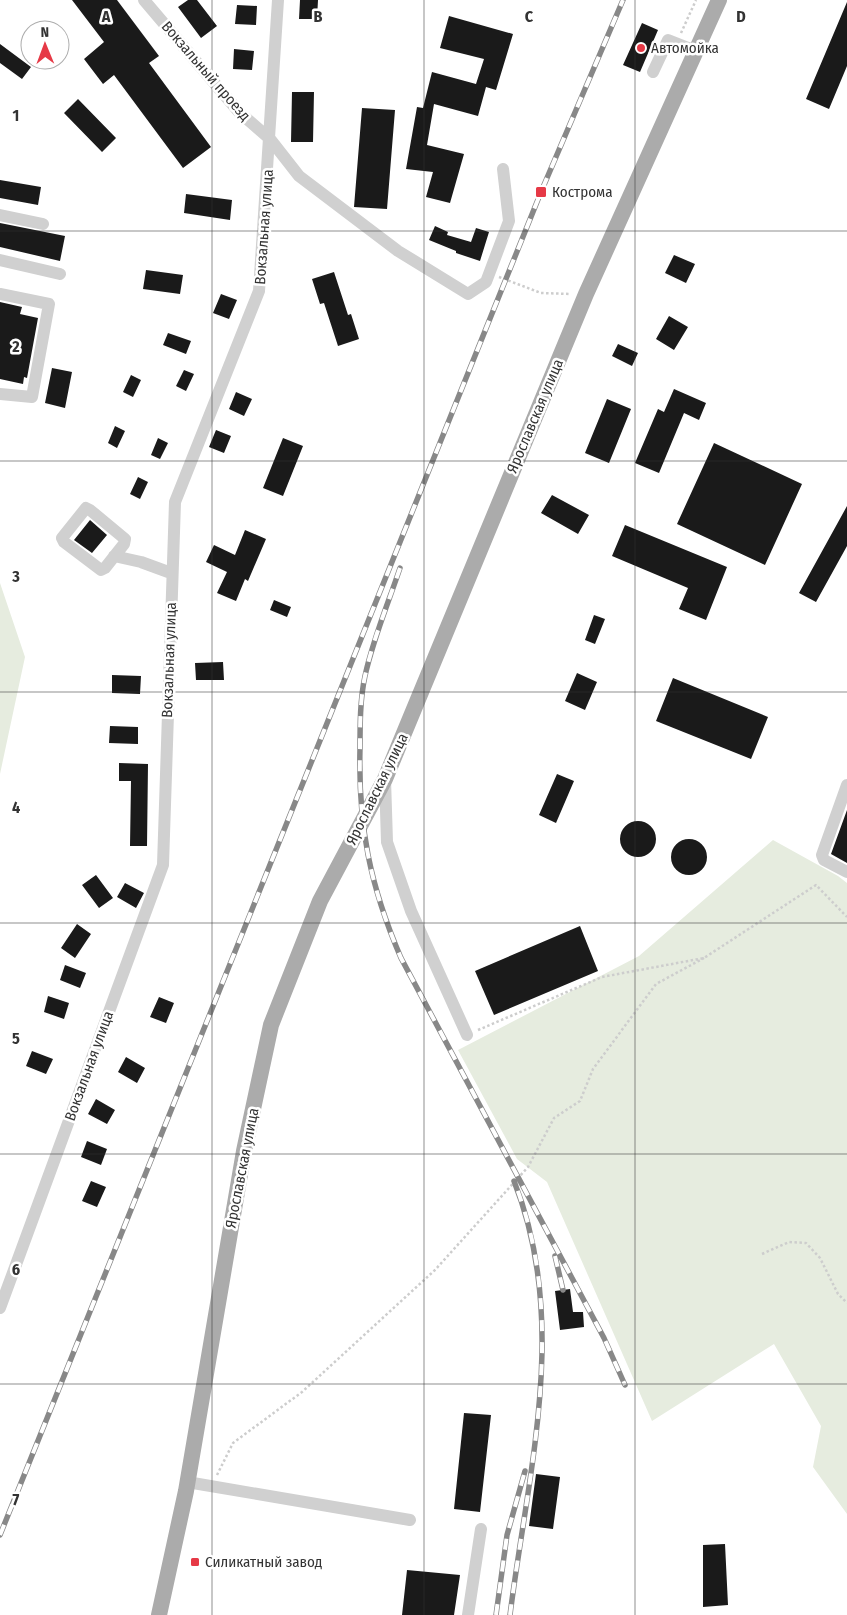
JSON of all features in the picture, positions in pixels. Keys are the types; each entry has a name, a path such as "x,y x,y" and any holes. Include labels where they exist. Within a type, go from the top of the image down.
{"main road":[{"name":"Ярославская улица","path":"159,1615 187,1482 244,1151 271,1025 320,901 385,779 586,294 719,0"}],"street":[{"name":"Вокзальный проезд","path":"144,0 239,112 270,139 298,176 398,250 468,294 486,282 509,221 503,169"},
{"name":"Вокзальная улица","path":"0,1308 4,1286 163,865 171,573 175,502 259,291 278,0"},
{"path":"653,72 668,40 696,51"},
{"path":"0,215 43,224"},
{"path":"0,260 60,274"},
{"path":"0,294 49,304 32,397 0,394"},
{"path":"86,508 122,535 124,544 114,556 105,568 97,569 64,542 63,534 86,508"},
{"path":"114,556 141,562 171,573"},
{"path":"385,779 387,842 411,911 467,1035"},
{"path":"847,785 822,855 824,860 847,872"},
{"path":"187,1482 410,1520"},
{"path":"468,1615 481,1529"}],"path":[{"path":"677,44 696,0"},
{"path":"497,277 541,293 586,294"},
{"path":"217,1487 216,1472 234,1443 302,1392 435,1270 528,1166 554,1118 580,1101 593,1069 656,984 704,958 816,885 847,917"},
{"path":"467,1035 602,977 704,958"},
{"path":"762,1254 789,1242 806,1243 820,1258 838,1294 847,1303"}],"shaded area":[{"path":"0,583 25,657 0,774"},
{"path":"773,840 838,876 847,883 847,1514 813,1467 821,1426 774,1344 652,1421 547,1182 517,1159 458,1050 639,956"}],"building":[{"path":"72,0 117,0 159,56 149,63 211,147 183,168 114,75 103,84 84,59 104,42"},
{"path":"188,0 197,0 217,26 201,38 178,7"},
{"path":"300,0 318,0 317,19 299,19"},
{"path":"847,2 847,66 829,109 806,99"},
{"path":"237,5 257,6 256,25 235,24"},
{"path":"449,16 513,34 496,90 486,87 478,116 434,104 427,145 464,154 450,203 426,197 433,172 406,169 417,107 423,108 432,72 476,84 484,59 440,48"},
{"name":"Автомойка","path":"642,23 658,30 640,72 623,65"},
{"path":"0,44 20,59 20,70 29,70 22,79 0,63"},
{"path":"234,49 254,51 252,70 233,69"},
{"path":"292,92 314,92 313,142 291,142"},
{"path":"78,99 116,138 102,152 64,113"},
{"path":"362,108 395,110 387,209 354,207"},
{"path":"0,180 41,187 38,205 0,198"},
{"path":"186,194 232,200 230,220 184,213"},
{"path":"0,223 65,236 60,261 0,247"},
{"path":"435,226 448,232 447,235 471,242 476,228 489,232 480,261 456,253 456,251 429,240"},
{"path":"674,255 695,264 686,283 665,273"},
{"path":"146,270 183,275 180,294 143,289"},
{"path":"334,272 348,315 351,314 359,339 338,346 324,303 320,304 312,279"},
{"path":"221,294 237,300 229,319 213,313"},
{"path":"0,302 22,307 20,314 38,318 27,378 24,377 23,384 0,379"},
{"path":"669,316 688,327 674,350 656,339"},
{"path":"168,333 191,341 186,354 163,345"},
{"path":"618,344 638,353 632,366 612,356"},
{"path":"52,368 72,372 65,408 45,403"},
{"path":"184,370 194,374 186,391 176,386"},
{"path":"131,375 141,380 133,397 123,392"},
{"path":"674,389 706,403 699,420 684,413 659,473 635,463 658,409 664,412"},
{"path":"236,392 252,399 244,416 229,409"},
{"path":"607,399 631,409 609,463 585,453"},
{"path":"115,426 125,431 117,448 108,443"},
{"path":"216,430 231,436 224,453 209,447"},
{"path":"158,438 168,443 160,459 151,455"},
{"path":"283,438 303,446 283,496 263,488"},
{"path":"714,443 802,484 765,565 677,524"},
{"path":"138,477 148,482 140,499 130,494"},
{"path":"552,495 589,515 578,534 541,513"},
{"path":"847,506 847,546 816,602 799,593"},
{"path":"90,520 107,535 92,553 74,540"},
{"path":"625,525 727,567 706,620 679,609 688,588 612,556"},
{"path":"245,530 266,539 248,581 245,579 236,601 217,593 227,572 206,562 214,545 235,555"},
{"path":"274,600 291,607 287,617 270,610"},
{"path":"594,615 605,619 595,644 585,640"},
{"path":"223,662 224,680 196,680 195,663"},
{"path":"577,673 597,682 585,710 565,701"},
{"path":"112,675 141,676 140,694 112,693"},
{"path":"673,678 768,717 751,759 656,721"},
{"path":"110,726 138,727 138,744 109,743"},
{"path":"119,763 148,764 147,846 130,846 131,781 119,781"},
{"path":"557,774 574,781 556,823 539,815"},
{"path":"847,810 847,863 831,854"},
{"path":"638,821 650,827 656,839 650,851 638,857 626,851 620,839 626,827"},
{"path":"689,839 701,845 707,857 701,869 689,875 677,869 671,857 677,845"},
{"path":"96,875 113,898 99,908 82,885"},
{"path":"125,883 144,893 136,908 117,897"},
{"path":"77,924 91,934 75,958 61,948"},
{"path":"580,926 598,971 494,1015 475,971"},
{"path":"65,965 86,973 80,988 60,980"},
{"path":"48,996 69,1003 64,1019 44,1012"},
{"path":"159,997 174,1003 166,1023 150,1017"},
{"path":"32,1051 53,1059 46,1074 26,1066"},
{"path":"126,1057 145,1068 137,1083 118,1072"},
{"path":"96,1099 115,1110 107,1124 88,1114"},
{"path":"87,1141 107,1149 101,1165 81,1157"},
{"path":"91,1181 106,1187 97,1207 82,1201"},
{"path":"570,1289 573,1312 583,1312 584,1327 560,1330 555,1291"},
{"path":"464,1413 491,1415 480,1512 454,1509"},
{"path":"536,1474 560,1477 553,1529 529,1526"},
{"path":"725,1544 728,1605 703,1607 703,1545"},
{"path":"407,1570 460,1575 454,1615 402,1615"}],"railway":[{"path":"0,1535 541,192 623,0"},
{"path":"400,568 372,649 363,685 361,703 361,804 368,855 381,906 401,958 604,1338 625,1385"},
{"path":"510,1615 534,1452 540,1397 542,1342 540,1288 531,1234 514,1181"},
{"path":"555,1256 563,1290"},
{"path":"496,1615 507,1535 525,1471"}],"place":[{"name":"Автомойка","path":"641,48"},
{"name":"Кострома","path":"541,192"},
{"name":"Силикатный завод","path":"195,1562"}]}
